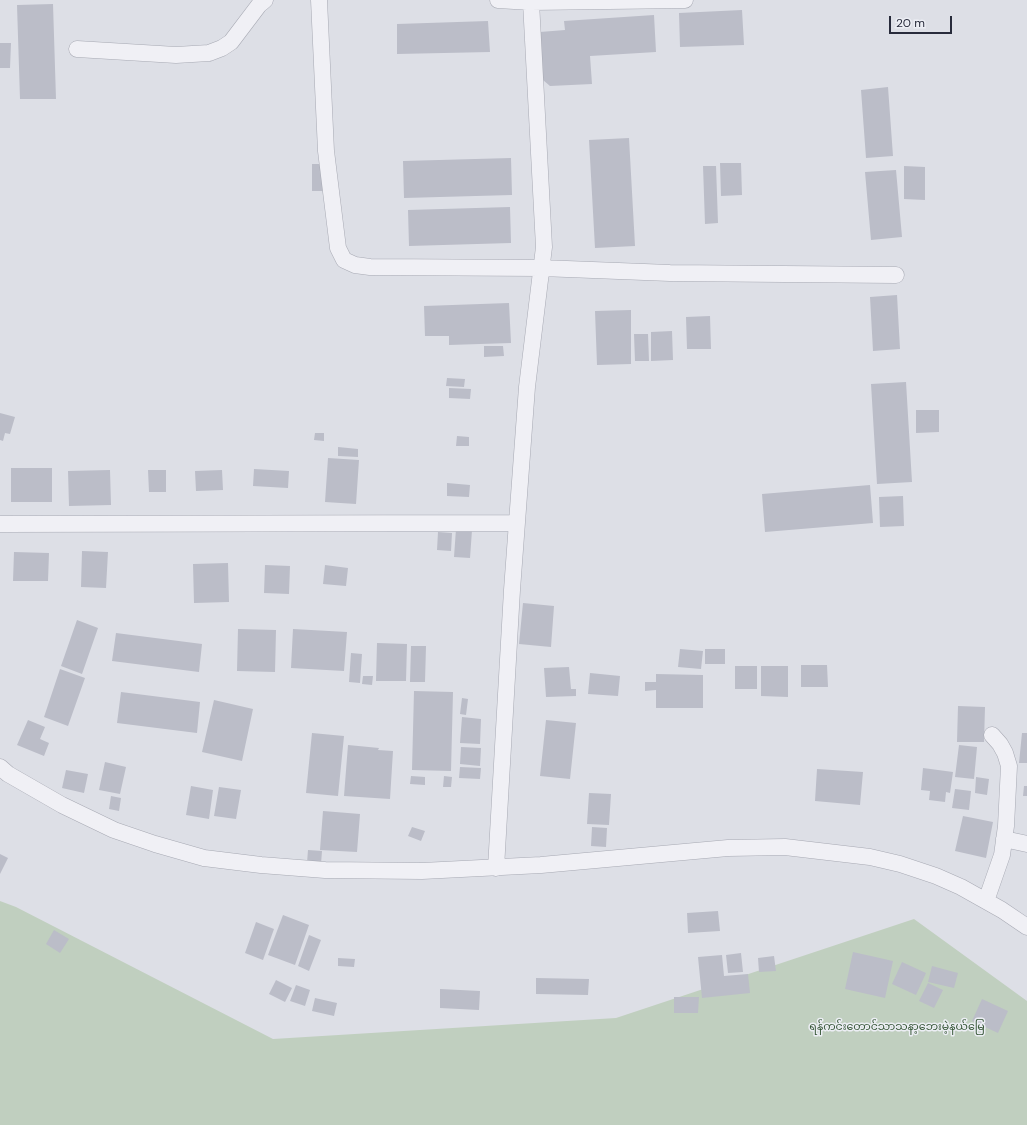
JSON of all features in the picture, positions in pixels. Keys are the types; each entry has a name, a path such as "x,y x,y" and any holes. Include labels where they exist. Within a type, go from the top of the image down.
{"street":[{"path":"77,49 176,54 209,53 222,48 231,42 265,0"},
{"path":"319,0 326,151 338,248 344,260 355,265 370,267 542,268 670,273 896,275"},
{"path":"498,0 531,2 685,0"},
{"path":"496,868 517,523 527,387 544,247 531,2"},
{"path":"0,524 517,523"},
{"path":"986,901 1002,855 1006,826 1009,766 1002,748 992,735"},
{"path":"0,767 8,774 62,805 114,830 204,858 261,865 325,870 422,871 541,865 728,848 785,847 870,857 900,864 936,876 961,887 1027,927"},
{"path":"1004,839 1027,844"}],"green space":[{"name":"ရန်ကင်းတောင်သာသနာ့ဘေးမဲ့နယ်မြေ","path":"0,901 16,907 273,1039 616,1018 914,919 1027,1001 1027,1125 0,1125"}],"building":[{"path":"53,4 56,99 20,99 17,5"},
{"path":"742,10 744,45 680,47 679,13"},
{"path":"654,15 656,52 590,56 592,84 550,86 543,80 540,32 565,30 564,21"},
{"path":"488,21 490,52 397,54 397,24"},
{"path":"0,43 11,43 10,68 0,68"},
{"path":"888,87 893,156 866,158 861,90"},
{"path":"629,138 635,246 595,248 589,140"},
{"path":"511,158 512,195 404,198 403,161"},
{"path":"720,163 741,163 742,195 721,196"},
{"path":"312,164 323,164 323,191 312,191"},
{"path":"703,166 716,166 718,223 705,224"},
{"path":"904,166 925,167 925,200 904,199"},
{"path":"896,170 902,237 871,240 865,172"},
{"path":"510,207 511,243 409,246 408,210"},
{"path":"897,295 900,349 873,351 870,297"},
{"path":"509,303 511,343 449,345 449,336 425,336 424,306"},
{"path":"631,310 631,364 597,365 595,311"},
{"path":"710,316 711,349 687,349 686,317"},
{"path":"672,331 673,360 651,361 651,332"},
{"path":"634,334 648,334 649,361 635,361"},
{"path":"484,346 503,346 504,356 484,357"},
{"path":"447,378 465,379 464,387 446,386"},
{"path":"906,382 912,482 877,484 871,384"},
{"path":"449,388 471,389 470,399 449,398"},
{"path":"916,410 939,410 939,432 916,433"},
{"path":"0,413 15,417 10,434 5,433 3,441 0,440"},
{"path":"315,433 324,433 324,441 314,440"},
{"path":"457,436 469,437 469,446 456,446"},
{"path":"338,447 358,449 358,457 338,456"},
{"path":"328,458 359,460 356,504 325,502"},
{"path":"11,468 52,468 52,502 11,502"},
{"path":"254,469 289,471 288,488 253,486"},
{"path":"110,470 111,505 69,506 68,471"},
{"path":"148,470 166,470 166,492 149,492"},
{"path":"222,470 223,490 196,491 195,471"},
{"path":"447,483 470,485 469,497 447,496"},
{"path":"870,485 873,523 765,532 762,494"},
{"path":"903,496 904,526 880,527 879,497"},
{"path":"456,529 472,530 470,558 454,557"},
{"path":"438,532 452,533 451,551 437,550"},
{"path":"82,551 108,552 106,588 81,587"},
{"path":"14,552 49,553 48,581 13,581"},
{"path":"228,563 229,602 194,603 193,564"},
{"path":"265,565 290,566 289,594 264,593"},
{"path":"325,565 348,568 346,586 323,584"},
{"path":"523,603 554,606 551,647 519,644"},
{"path":"77,620 98,628 82,674 61,666"},
{"path":"238,629 276,630 275,672 237,671"},
{"path":"293,629 347,632 344,671 291,668"},
{"path":"116,633 202,644 199,672 112,661"},
{"path":"377,643 407,644 406,681 376,681"},
{"path":"411,646 426,646 425,682 410,682"},
{"path":"680,649 703,651 701,669 678,667"},
{"path":"705,649 725,649 725,664 705,664"},
{"path":"351,653 362,654 360,683 349,682"},
{"path":"801,665 827,665 828,687 801,687"},
{"path":"735,666 757,666 757,689 735,689"},
{"path":"761,666 788,666 788,697 761,696"},
{"path":"569,667 571,689 576,689 576,696 546,697 544,668"},
{"path":"60,669 85,678 68,726 44,717"},
{"path":"590,673 620,676 618,696 588,694"},
{"path":"656,674 703,675 703,708 656,708 656,690 645,691 645,682 656,682"},
{"path":"363,676 373,676 372,685 362,684"},
{"path":"414,691 453,692 451,771 412,770"},
{"path":"121,692 200,702 197,733 117,723"},
{"path":"462,698 468,699 466,715 460,714"},
{"path":"214,700 253,709 242,761 202,752"},
{"path":"958,706 985,707 984,742 957,742"},
{"path":"462,717 481,719 480,744 460,743"},
{"path":"28,720 45,727 40,739 49,743 44,756 17,745"},
{"path":"546,720 576,723 570,779 540,776"},
{"path":"312,733 344,736 338,796 306,793"},
{"path":"1022,733 1027,733 1027,763 1019,763"},
{"path":"348,745 393,751 390,799 344,796"},
{"path":"959,745 977,747 974,779 955,777"},
{"path":"461,747 481,748 480,766 460,764"},
{"path":"105,762 126,767 120,794 99,790"},
{"path":"460,767 481,768 480,779 459,778"},
{"path":"923,768 953,772 950,793 946,792 945,802 929,800 930,791 921,790"},
{"path":"817,769 863,772 860,805 815,801"},
{"path":"66,770 88,774 84,793 62,788"},
{"path":"411,776 425,777 425,785 410,784"},
{"path":"444,776 452,777 451,787 443,787"},
{"path":"976,777 989,779 987,795 975,793"},
{"path":"191,786 213,790 209,819 186,815"},
{"path":"1024,786 1027,786 1027,796 1023,796"},
{"path":"219,787 241,790 236,819 214,816"},
{"path":"955,789 971,791 969,810 952,808"},
{"path":"589,793 611,794 609,825 587,824"},
{"path":"111,796 121,798 119,811 109,809"},
{"path":"323,811 360,814 357,852 320,850"},
{"path":"963,816 993,822 986,858 955,851"},
{"path":"412,827 425,831 421,841 408,836"},
{"path":"592,827 607,828 606,847 591,846"},
{"path":"308,850 322,851 321,864 307,863"},
{"path":"0,854 8,858 0,874"},
{"path":"718,911 720,931 688,933 687,913"},
{"path":"283,915 309,925 295,965 268,955"},
{"path":"256,922 274,929 263,960 245,953"},
{"path":"54,930 69,939 60,953 46,944"},
{"path":"309,935 321,940 309,971 298,966"},
{"path":"853,952 893,961 885,998 845,989"},
{"path":"741,953 743,972 728,973 726,955"},
{"path":"722,955 724,976 748,974 750,993 702,998 698,957"},
{"path":"774,956 776,971 759,972 758,958"},
{"path":"338,958 355,959 354,967 338,966"},
{"path":"902,962 926,973 916,995 892,984"},
{"path":"932,966 958,973 954,988 928,982"},
{"path":"536,978 589,979 588,995 536,994"},
{"path":"276,980 292,988 285,1002 269,994"},
{"path":"928,983 943,990 934,1008 919,1001"},
{"path":"296,985 310,990 305,1006 290,1001"},
{"path":"440,989 480,991 479,1010 440,1008"},
{"path":"674,997 699,997 698,1013 674,1013"},
{"path":"315,998 337,1003 334,1016 312,1011"},
{"path":"982,999 1008,1011 998,1033 972,1021"}]}
